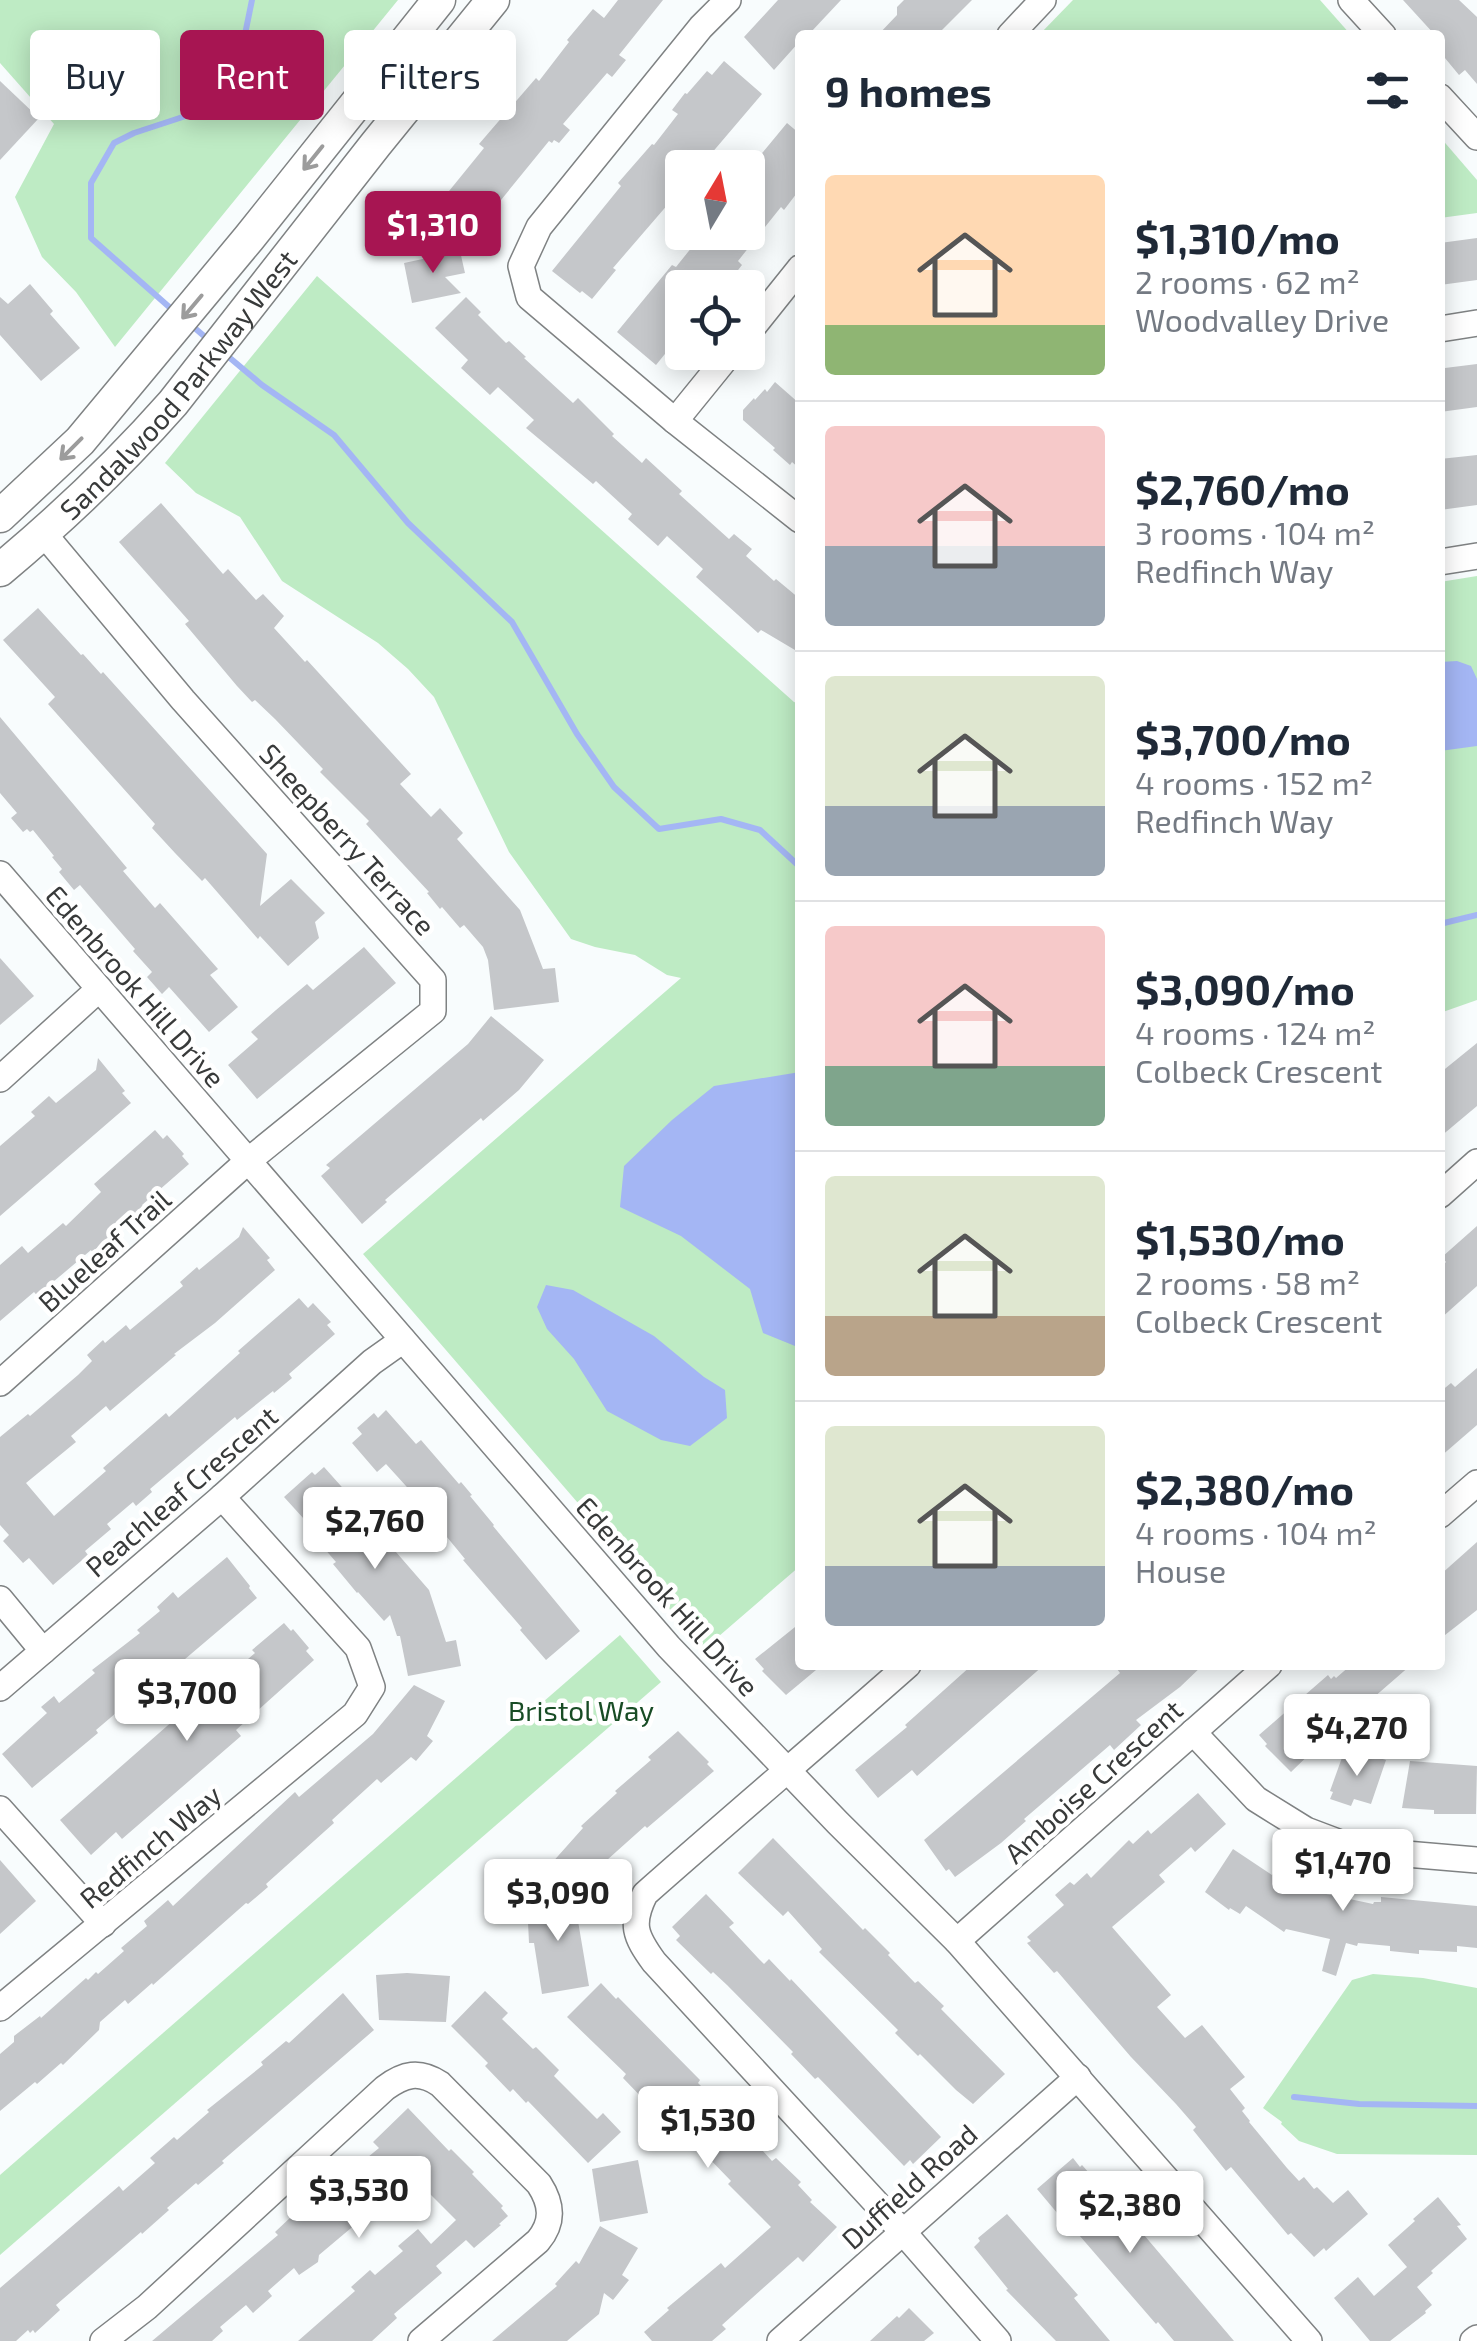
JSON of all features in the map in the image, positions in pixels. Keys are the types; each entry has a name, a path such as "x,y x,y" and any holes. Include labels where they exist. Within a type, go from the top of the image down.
{"main road":[{"name":"Sandalwood Parkway West","path":"0,516 80,441 439,0"},
{"name":"Sandalwood Parkway West","path":"0,570 44,534 173,403 493,0"}],"street":[{"path":"728,0 701,27 539,227 521,266 529,297 675,422 795,516"},
{"path":"1351,0 1378,30"},
{"path":"1014,30 1039,1"},
{"path":"1445,102 1477,137"},
{"path":"765,312 795,274"},
{"path":"1445,328 1477,323"},
{"path":"675,422 717,370"},
{"name":"Sheepberry Terrace","path":"44,534 184,700 433,980 433,1011 248,1162"},
{"path":"1445,561 1477,556"},
{"name":"Edenbrook Hill Drive","path":"0,874 668,1647 957,1941 1309,2341"},
{"path":"0,1078 99,989"},
{"name":"Blueleaf Trail","path":"0,1383 248,1162"},
{"path":"1445,1191 1477,1162"},
{"name":"Peachleaf Crescent","path":"0,1688 372,1362 403,1340"},
{"path":"1445,1511 1477,1482"},
{"name":"Redfinch Way","path":"0,2008 355,1714 372,1687 358,1648 222,1496"},
{"path":"0,1599 43,1651"},
{"path":"902,1670 645,1894 636,1912 636,1932 654,1962 998,2341"},
{"name":"Amboise Crescent","path":"957,1941 1264,1670"},
{"path":"1193,1732 1256,1799 1306,1830 1360,1850 1477,1860"},
{"path":"0,1809 103,1924"},
{"path":"103,2341 147,2307 384,2088 401,2076 418,2074 430,2076 440,2084 538,2184 548,2202 550,2218 538,2242 422,2341"},
{"name":"Duffield Road","path":"780,2341 1078,2076"}],"green space":[{"path":"0,0 398,0 374,30 344,30 344,66 324,91 324,30 180,30 180,120 300,120 115,347 76,292 42,257 15,197 54,124 50,120 160,120 160,30 30,30 30,97 0,63"},
{"path":"1073,0 1320,0 1347,30 1044,30"},
{"path":"1445,143 1477,180 1477,213 1445,217"},
{"path":"317,276 795,702 795,1570 704,1649 363,1254 681,978 667,975 635,955 571,939 509,852 434,697 378,643 282,581 240,517 196,493 165,463"},
{"path":"1477,576 1477,1000 1445,1011 1445,581"},
{"name":"Bristol Way","path":"620,1635 661,1682 0,2255 0,2175"},
{"path":"1373,1974 1477,1988 1477,2155 1337,2154 1299,2141 1263,2108 1352,1980"}],"water":[{"path":"1445,662 1471,666 1477,679 1477,746 1445,750"},
{"path":"795,1073 795,1346 763,1333 750,1289 681,1236 620,1207 624,1166 714,1086"},
{"path":"546,1285 573,1290 654,1336 725,1390 727,1418 690,1446 661,1440 607,1411 574,1359 547,1329 537,1307"}],"building":[{"path":"618,0 663,0 619,55 626,60 612,77 607,73 563,124 570,130 559,143 549,141 492,211 483,203 465,246 418,230 432,192 445,196 484,148 479,144 500,120 516,120 516,101 536,78 539,81 593,9 604,18"},
{"path":"778,0 841,0 813,30 795,30 795,47 774,70 744,37"},
{"path":"904,0 972,0 942,30 883,30 897,15 897,7"},
{"path":"1403,0 1459,0 1477,17 1477,84 1465,70 1459,75 1445,58 1445,30 1430,30"},
{"path":"724,61 762,94 714,150 665,150 665,208 592,299 580,293 552,271 621,186 618,183 678,114 672,110 685,93 707,71 712,75"},
{"path":"0,81 30,109 30,120 37,120 0,160"},
{"path":"787,123 795,130 795,196 784,210 781,207 765,227 765,150"},
{"path":"1477,238 1477,280 1445,284 1445,242"},
{"path":"690,250 747,250 738,261 742,265 738,270 668,270 672,265 676,267"},
{"path":"460,251 465,273 445,277 461,293 412,303 404,263"},
{"path":"665,274 665,354 656,365 617,332"},
{"path":"30,284 80,348 41,381 0,335 0,297 8,304"},
{"path":"466,297 506,343 509,341 573,403 578,398 612,436 642,463 646,458 729,539 734,534 752,549 746,556 795,595 795,650 761,630 758,633 696,577 703,569 667,536 658,546 628,519 632,514 596,481 593,484 526,428 534,420 498,387 490,395 461,368 468,360 435,328"},
{"path":"1477,364 1477,407 1445,411 1445,368"},
{"path":"775,382 795,400 795,465 790,465 743,420 743,410 765,389 767,392"},
{"path":"1477,455 1477,505 1445,509 1445,458"},
{"path":"161,503 223,574 228,569 256,600 263,594 284,616 274,628 411,774 400,784 431,817 440,808 463,833 457,839 520,910 543,969 555,968 559,1002 494,1010 483,947 464,925 460,928 440,909 366,824 369,821 320,772 323,769 237,686 185,624 189,621 119,542"},
{"path":"38,608 81,655 103,672 267,854 260,906 291,879 325,913 315,922 319,938 288,966 152,828 155,824 48,704 55,697 3,640"},
{"path":"0,717 127,868 123,871 155,908 160,903 218,969 210,975 238,1007 209,1032 169,987 162,994 147,977 152,972 135,949 80,885 74,890 33,830 23,832 11,818 17,813 0,793"},
{"path":"364,947 396,983 257,1099 228,1065 258,1039 251,1032 307,984 313,990"},
{"path":"0,958 34,996 0,1025"},
{"path":"491,1016 544,1060 519,1090 483,1121 481,1118 362,1224 321,1176 330,1168 326,1165 468,1044"},
{"path":"1477,1043 1477,1106 1445,1133 1445,1069"},
{"path":"98,1058 131,1103 0,1216 0,1146 35,1116 31,1112 49,1096 56,1103 96,1070"},
{"path":"155,1130 163,1139 167,1135 189,1164 142,1205 149,1213 132,1228 128,1224 100,1249 91,1250 53,1282 57,1287 42,1301 34,1292 0,1321 0,1265 22,1246 28,1253 63,1223 66,1226 101,1192 94,1184"},
{"path":"1477,1226 1477,1286 1445,1315 1446,1262 1445,1254"},
{"path":"243,1227 270,1258 267,1260 275,1270 110,1411 106,1406 71,1436 76,1442 26,1483 54,1516 106,1471 103,1468 166,1413 169,1417 299,1298 308,1308 313,1303 331,1322 327,1325 335,1334 289,1374 292,1378 274,1393 237,1420 235,1417 150,1489 152,1492 136,1506 133,1502 107,1524 111,1529 85,1551 88,1555 53,1585 29,1558 23,1563 3,1541 9,1535 0,1525 0,1437 78,1375 92,1361 87,1355 103,1340 105,1343 126,1325 130,1330 183,1286 180,1282 197,1267 199,1270 239,1237"},
{"path":"1477,1368 1477,1425 1445,1453 1445,1388 1451,1383 1455,1387"},
{"path":"386,1410 416,1444 421,1440 461,1482 580,1631 546,1660 442,1531 436,1537 419,1518 427,1511 406,1486 386,1464 377,1472 352,1443 362,1434 357,1428 374,1413 378,1418"},
{"path":"324,1467 387,1546 429,1590 446,1642 456,1640 461,1666 408,1676 400,1636 390,1615 384,1621 357,1593 311,1533 314,1530 284,1497 312,1472 315,1475"},
{"path":"1477,1542 1477,1610 1445,1635 1445,1571"},
{"path":"227,1557 257,1598 125,1710 123,1707 32,1788 2,1754 47,1713 41,1707 54,1696 59,1703 95,1673 92,1670 140,1633 137,1630 160,1611 157,1607 173,1592 178,1598"},
{"path":"284,1623 309,1648 306,1651 314,1660 236,1730 241,1736 122,1839 116,1832 91,1855 60,1820 183,1712 187,1716 213,1694 211,1691 255,1653 252,1650"},
{"path":"795,1627 795,1670 816,1670 786,1695 755,1659"},
{"path":"966,1670 1038,1670 917,1776 912,1770 878,1798 855,1770"},
{"path":"1118,1670 1198,1670 1136,1720 1141,1725 1114,1750 1110,1745 1001,1843 955,1877 949,1869 946,1871 924,1840 1120,1673"},
{"path":"1345,1670 1405,1670 1291,1772 1259,1735 1328,1675 1336,1678"},
{"path":"414,1685 445,1701 427,1736 433,1741 416,1761 411,1757 381,1783 377,1779 266,1884 268,1887 153,1985 128,2004 125,2000 63,2065 0,2111 0,2054 14,2042 14,2036 86,1978 98,1974 124,1951 121,1948 147,1926 144,1921 168,1900 173,1906 295,1792 299,1797 373,1734"},
{"path":"678,1731 714,1771 607,1860 581,1894 550,1865 581,1826"},
{"path":"1344,1752 1386,1760 1371,1804 1354,1799 1351,1806 1330,1799"},
{"path":"1410,1761 1477,1766 1476,1814 1434,1814 1434,1810 1402,1808"},
{"path":"1198,1793 1226,1824 1195,1852 1191,1847 1159,1875 1165,1882 1112,1927 1171,1995 1157,2007 1185,2038 1202,2025 1245,2077 1230,2089 1245,2108 1242,2111 1249,2122 1287,2168 1299,2181 1304,2177 1333,2203 1348,2190 1368,2214 1314,2257 1291,2233 1288,2235 1231,2167 1226,2171 1176,2104 1027,1943 1031,1941 1027,1937 1064,1905 1055,1895 1087,1873 1091,1878 1129,1840 1133,1844 1148,1830 1151,1834"},
{"path":"773,1838 890,1953 915,1983 918,1981 944,2006 941,2009 1005,2074 973,2104 895,2033 898,2030 819,1952 822,1949 788,1911 783,1916 738,1873"},
{"path":"1233,1849 1272,1875 1276,1869 1312,1891 1373,1904 1381,1902 1381,1897 1477,1906 1477,1948 1457,1946 1457,1952 1419,1950 1419,1954 1390,1951 1390,1946 1346,1943 1336,1976 1322,1971 1330,1939 1286,1929 1284,1932 1246,1906 1240,1914 1205,1892"},
{"path":"0,1860 36,1901 0,1934"},
{"path":"706,1894 734,1923 729,1927 758,1958 764,1964 769,1959 791,1979 941,2137 913,2164 910,2160 904,2166 727,1985 676,1940 680,1936 672,1927"},
{"path":"579,1898 578,1921 589,1986 542,1994 534,1943 529,1943 527,1901"},
{"path":"376,1975 450,1976 446,2022 379,2020"},
{"path":"601,1983 700,2080 698,2083 772,2161 776,2158 801,2182 798,2185 810,2202 837,2227 803,2262 798,2257 722,2325 726,2329 712,2341 652,2341 644,2332 721,2263 725,2268 771,2227 701,2150 650,2106 623,2078 626,2074 567,2017"},
{"path":"485,1991 508,2013 502,2019 559,2070 554,2076 597,2119 603,2113 621,2132 588,2163 528,2101 513,2089 510,2092 451,2026"},
{"path":"343,1993 374,2030 56,2305 60,2310 35,2333 28,2330 16,2341 0,2341 0,2288 119,2186 123,2191 155,2163 150,2158 174,2137 177,2140"},
{"path":"408,2108 503,2206 508,2216 501,2225 474,2248 466,2240 436,2266 442,2273 394,2314 397,2318 372,2341 298,2341 355,2291 351,2287 370,2270 375,2275 403,2251 398,2246 418,2229 431,2244 456,2220 404,2173 358,2212 363,2218 319,2255 318,2262 299,2275 294,2268 268,2291 272,2296 253,2313 246,2305 220,2327 223,2331 212,2341 152,2341 278,2235 275,2232 327,2183 330,2187 334,2185 379,2148 373,2142"},
{"path":"1073,2158 1234,2341 1174,2341 1058,2214 1037,2189"},
{"path":"638,2160 648,2213 600,2222 592,2169"},
{"path":"1438,2197 1461,2225 1457,2226 1467,2239 1417,2287 1432,2305 1426,2313 1390,2341 1370,2341 1334,2298 1358,2277 1374,2296 1407,2267 1388,2245"},
{"path":"1007,2214 1078,2295 1074,2298 1110,2341 1056,2341 1006,2290 974,2247 980,2241 978,2238"},
{"path":"600,2226 638,2248 622,2275 629,2280 613,2300 604,2293 599,2314 567,2341 492,2341 557,2286 576,2261 579,2264"},
{"path":"909,2308 934,2333 924,2341 870,2341 897,2316"}],"waterway":[{"path":"176,313 91,238 91,183 114,143 207,109 250,76 242,49 252,0"},
{"path":"190,324 211,342"},
{"path":"224,353 334,435 408,523 512,622 577,734 614,787 659,829 721,819 760,830 795,862"},
{"path":"1445,923 1477,915"},
{"path":"1294,2097 1359,2104 1477,2106"}]}
